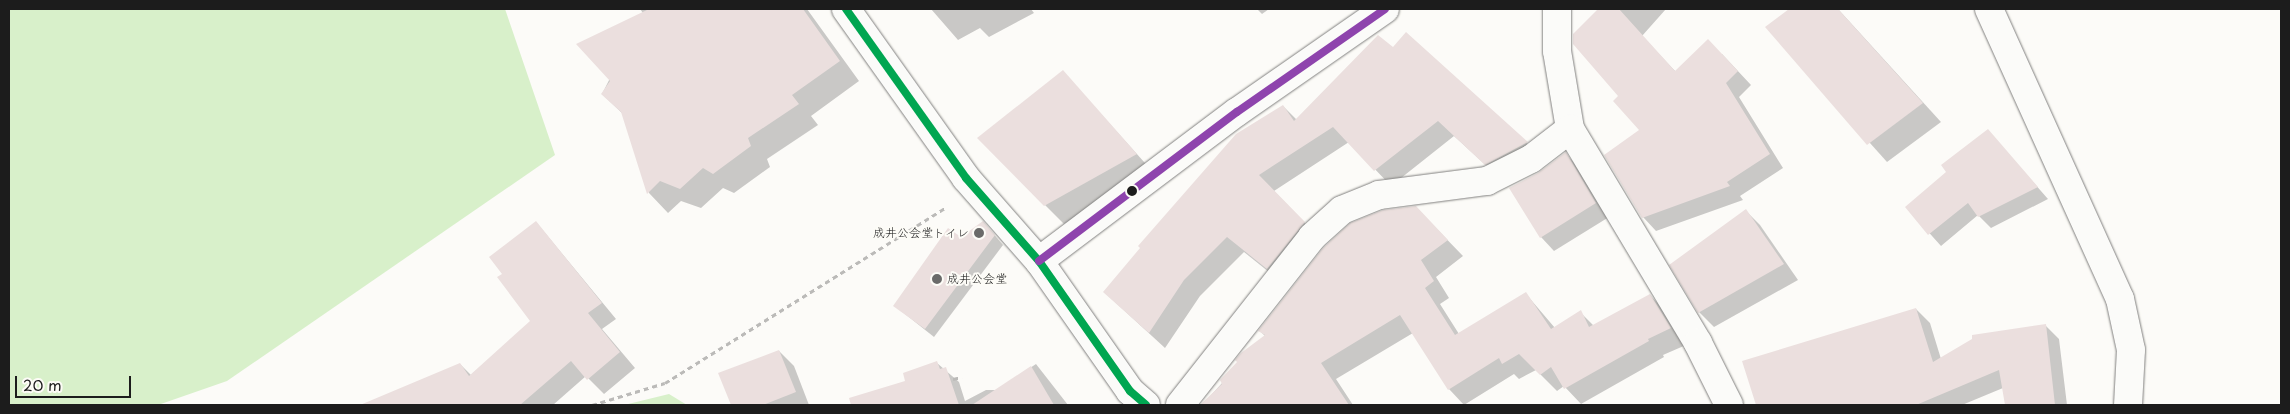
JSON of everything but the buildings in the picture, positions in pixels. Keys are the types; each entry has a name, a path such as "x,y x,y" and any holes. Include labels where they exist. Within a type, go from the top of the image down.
{"street":[{"path":"846,9 966,178 1039,261 1130,391 1146,405"},
{"path":"1039,261 1237,112 1385,9"},
{"path":"1557,9 1556,51 1570,129 1698,343 1729,405"},
{"path":"1990,9 2120,300 2131,350 2128,405"},
{"path":"1180,405 1312,236 1342,210 1379,195 1487,181 1532,159 1570,129"}],"path":[{"path":"592,405 665,383 946,210 966,178"},
{"path":"953,380 962,378"}],"green space":[{"path":"9,9 505,9 555,155 227,381 158,405 9,405"},
{"path":"669,394 687,405 624,405"}],"transit line":[{"path":"846,9 966,178 1039,261 1130,391 1146,405"},
{"path":"1039,261 1237,112 1385,9"}],"place":[{"name":"成井公会堂トイレ","path":"979,233"},
{"name":"成井公会堂","path":"937,279"}]}
